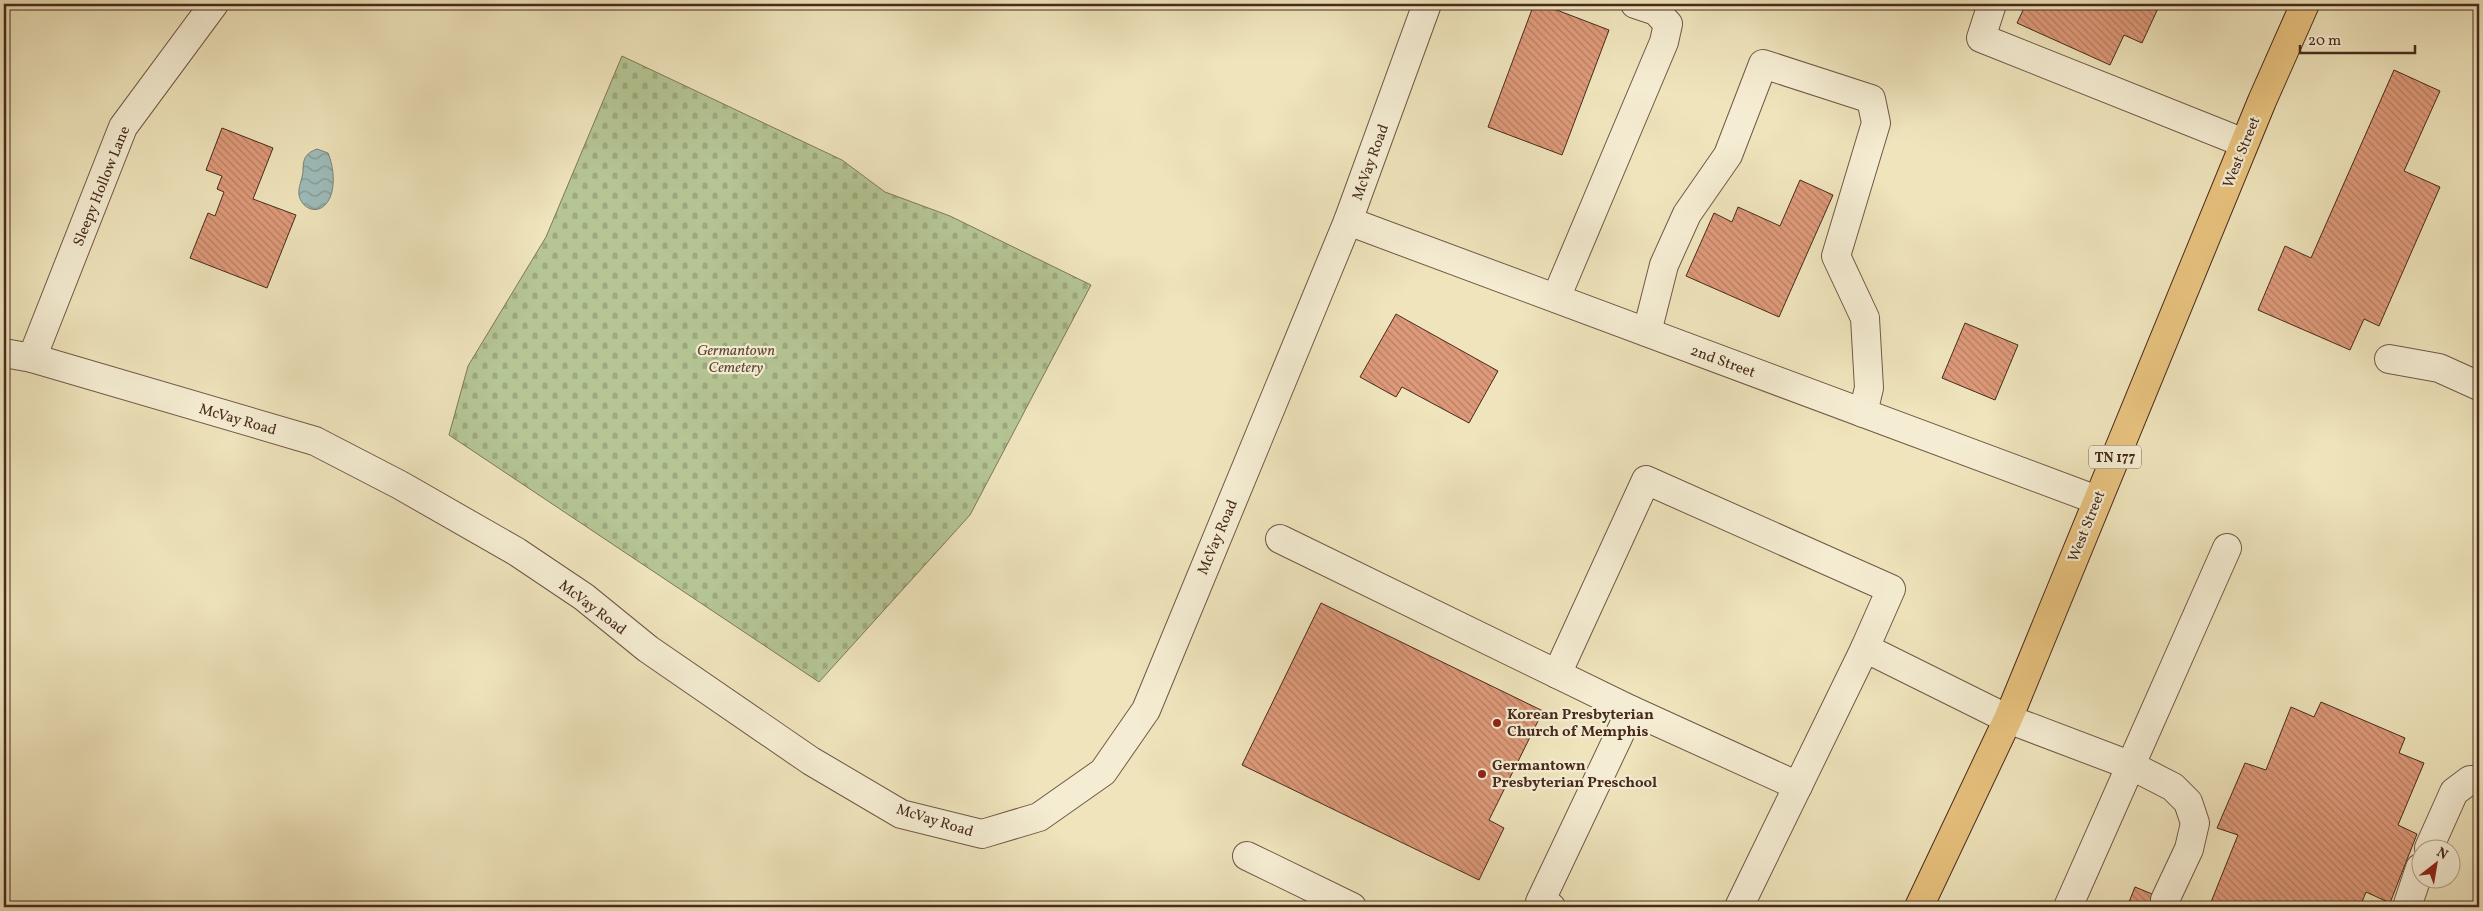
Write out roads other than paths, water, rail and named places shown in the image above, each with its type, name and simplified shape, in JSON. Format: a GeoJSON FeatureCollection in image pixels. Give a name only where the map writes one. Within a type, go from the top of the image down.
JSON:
{"type":"FeatureCollection","features":[{"type":"Feature","properties":{"kind":"main road","name":"West Street"},"geometry":{"type":"LineString","coordinates":[[1919,907],[2008,719],[2244,143],[2305,4]]}},
{"type":"Feature","properties":{"kind":"street","name":"Sleepy Hollow Lane"},"geometry":{"type":"LineString","coordinates":[[32,358],[123,127],[214,4]]}},
{"type":"Feature","properties":{"kind":"street","name":"McVay Road"},"geometry":{"type":"LineString","coordinates":[[4,354],[32,358],[315,441],[400,485],[517,552],[584,597],[648,649],[819,766],[901,814],[982,834],[1039,817],[1103,772],[1146,710],[1348,221],[1426,4]]}},
{"type":"Feature","properties":{"kind":"street"},"geometry":{"type":"LineString","coordinates":[[1556,298],[1664,42],[1668,24],[1656,11],[1635,4]]}},
{"type":"Feature","properties":{"kind":"street"},"geometry":{"type":"LineString","coordinates":[[1992,4],[1981,38],[2244,143]]}},
{"type":"Feature","properties":{"kind":"street"},"geometry":{"type":"LineString","coordinates":[[1647,332],[1664,265],[1687,214],[1728,155],[1763,64],[1871,99],[1876,123],[1836,256],[1866,318],[1869,388],[1863,413]]}},
{"type":"Feature","properties":{"kind":"street","name":"2nd Street"},"geometry":{"type":"LineString","coordinates":[[1348,221],[2097,500]]}},
{"type":"Feature","properties":{"kind":"street"},"geometry":{"type":"LineString","coordinates":[[2389,359],[2439,368],[2479,386]]}},
{"type":"Feature","properties":{"kind":"street"},"geometry":{"type":"LineString","coordinates":[[1557,674],[1646,480],[1891,589],[1865,648],[1739,907]]}},
{"type":"Feature","properties":{"kind":"street"},"geometry":{"type":"LineString","coordinates":[[1280,539],[1631,710],[1798,786]]}},
{"type":"Feature","properties":{"kind":"street"},"geometry":{"type":"LineString","coordinates":[[2068,907],[2227,548]]}},
{"type":"Feature","properties":{"kind":"street"},"geometry":{"type":"LineString","coordinates":[[1865,648],[2008,719],[2132,766],[2173,787],[2188,802],[2195,823],[2189,849],[2165,900]]}},
{"type":"Feature","properties":{"kind":"street"},"geometry":{"type":"LineString","coordinates":[[1543,905],[1631,710]]}},
{"type":"Feature","properties":{"kind":"street"},"geometry":{"type":"LineString","coordinates":[[2433,838],[2454,792],[2470,780],[2479,781]]}},
{"type":"Feature","properties":{"kind":"street"},"geometry":{"type":"LineString","coordinates":[[1247,856],[1352,907]]}},
{"type":"Feature","properties":{"kind":"street"},"geometry":{"type":"LineString","coordinates":[[2407,907],[2413,888]]}},
{"type":"Feature","properties":{"kind":"water"},"geometry":{"type":"Polygon","coordinates":[[[317,149],[328,153],[332,165],[333,187],[329,200],[325,205],[321,208],[313,209],[302,203],[299,192],[305,158],[309,153],[317,149]]]}},
{"type":"Feature","properties":{"kind":"place","name":"Korean Presbyterian Church of Memphis"},"geometry":{"type":"Point","coordinates":[1497,723]}},
{"type":"Feature","properties":{"kind":"place","name":"Germantown Presbyterian Preschool"},"geometry":{"type":"Point","coordinates":[1482,774]}},
{"type":"Feature","properties":{"kind":"park label","name":"Germantown Cemetery"},"geometry":{"type":"Point","coordinates":[736,358]}}]}
